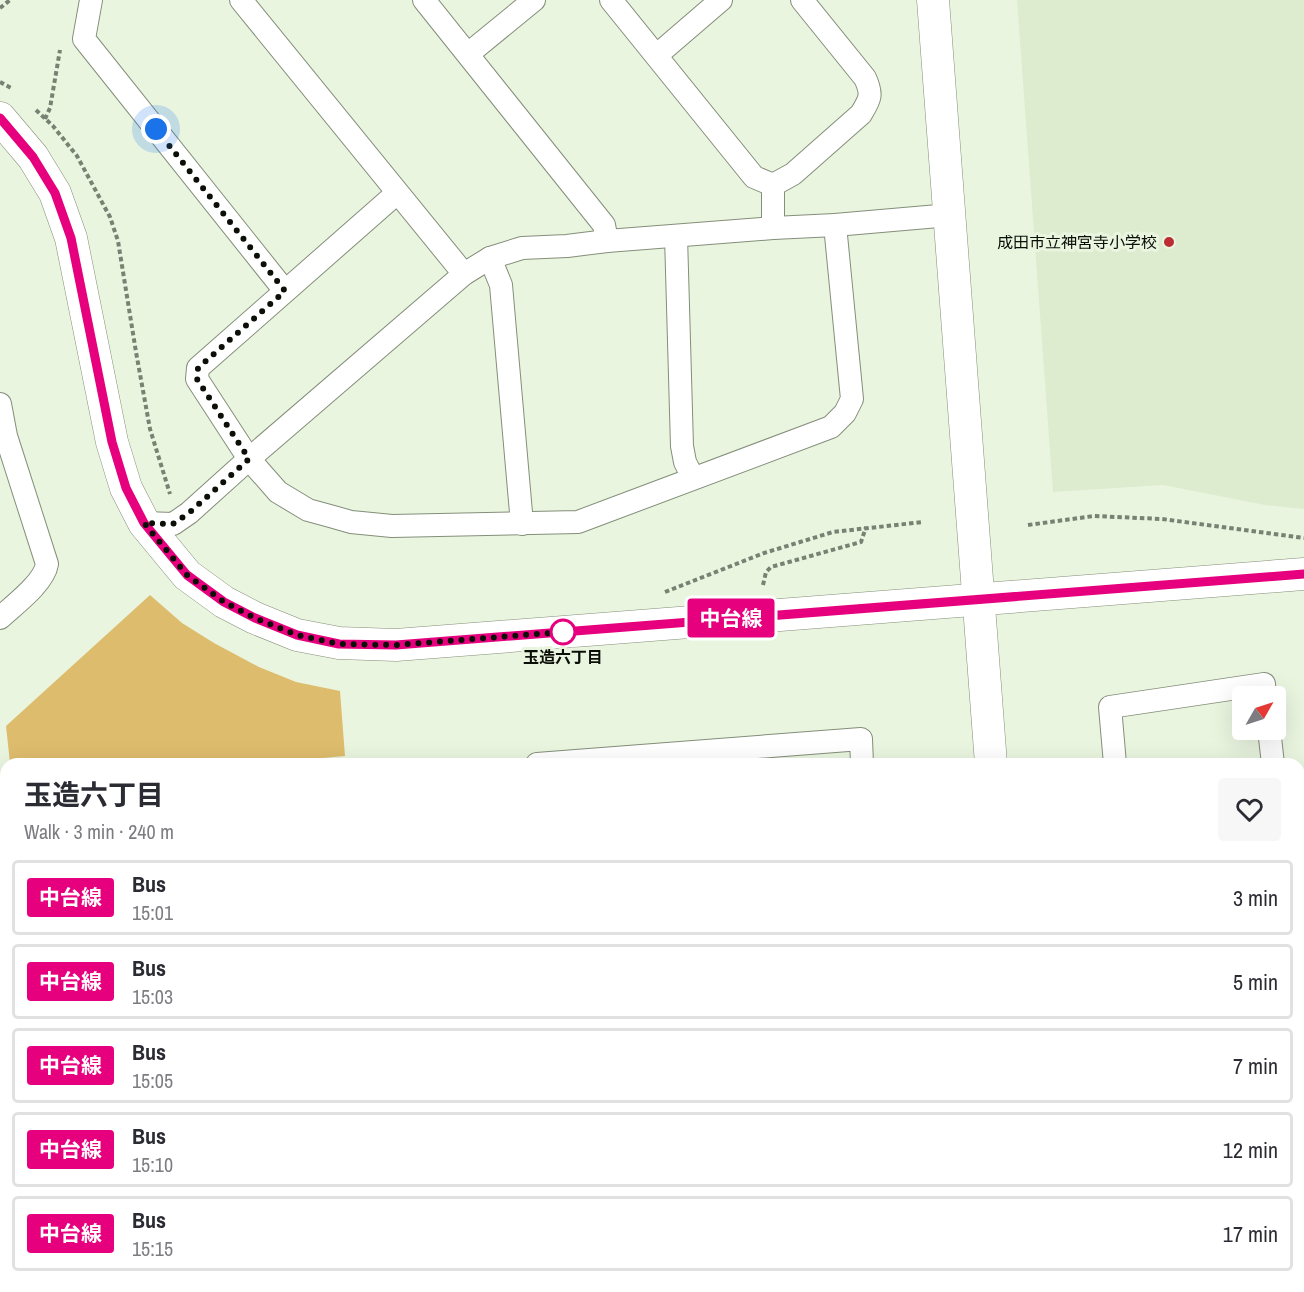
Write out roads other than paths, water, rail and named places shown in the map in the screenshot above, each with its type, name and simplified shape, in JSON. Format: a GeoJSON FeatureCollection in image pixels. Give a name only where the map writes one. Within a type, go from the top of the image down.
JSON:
{"type":"FeatureCollection","features":[{"type":"Feature","properties":{"kind":"street"},"geometry":{"type":"LineString","coordinates":[[91,0],[84,39],[285,291]]}},
{"type":"Feature","properties":{"kind":"street"},"geometry":{"type":"LineString","coordinates":[[424,0],[604,225],[607,241]]}},
{"type":"Feature","properties":{"kind":"street"},"geometry":{"type":"LineString","coordinates":[[468,54],[534,0]]}},
{"type":"Feature","properties":{"kind":"street"},"geometry":{"type":"LineString","coordinates":[[611,0],[754,177],[773,185]]}},
{"type":"Feature","properties":{"kind":"street"},"geometry":{"type":"LineString","coordinates":[[657,55],[721,0]]}},
{"type":"Feature","properties":{"kind":"street"},"geometry":{"type":"LineString","coordinates":[[773,185],[794,174],[861,114],[868,102],[870,90],[865,78],[802,0]]}},
{"type":"Feature","properties":{"kind":"street"},"geometry":{"type":"LineString","coordinates":[[933,0],[991,758]]}},
{"type":"Feature","properties":{"kind":"street"},"geometry":{"type":"LineString","coordinates":[[253,4],[397,193],[464,274]]}},
{"type":"Feature","properties":{"kind":"street"},"geometry":{"type":"LineString","coordinates":[[0,118],[33,157],[55,193],[71,238],[112,442],[126,488],[144,523],[187,575],[224,602],[255,618],[297,635],[339,644],[396,645],[1304,574]]}},
{"type":"Feature","properties":{"kind":"street"},"geometry":{"type":"LineString","coordinates":[[773,185],[773,228]]}},
{"type":"Feature","properties":{"kind":"street"},"geometry":{"type":"LineString","coordinates":[[397,193],[198,368],[197,379],[249,459],[278,492],[308,510],[351,522],[392,526],[578,522],[831,427],[845,413],[852,399],[835,225]]}},
{"type":"Feature","properties":{"kind":"street"},"geometry":{"type":"LineString","coordinates":[[144,523],[173,524],[189,513],[464,274],[490,258],[522,249],[950,214]]}},
{"type":"Feature","properties":{"kind":"street"},"geometry":{"type":"LineString","coordinates":[[676,236],[682,446],[685,462],[693,478]]}},
{"type":"Feature","properties":{"kind":"street"},"geometry":{"type":"LineString","coordinates":[[490,258],[501,285],[522,524]]}},
{"type":"Feature","properties":{"kind":"street"},"geometry":{"type":"LineString","coordinates":[[0,404],[6,436],[24,496],[40,536],[47,564],[46,570],[35,586],[0,618]]}},
{"type":"Feature","properties":{"kind":"street"},"geometry":{"type":"LineString","coordinates":[[1251,686],[1264,684],[1264,686]]}},
{"type":"Feature","properties":{"kind":"street"},"geometry":{"type":"LineString","coordinates":[[1114,758],[1110,707],[1232,689]]}},
{"type":"Feature","properties":{"kind":"street"},"geometry":{"type":"LineString","coordinates":[[615,758],[861,739],[862,758]]}},
{"type":"Feature","properties":{"kind":"street"},"geometry":{"type":"LineString","coordinates":[[1270,740],[1272,758]]}},
{"type":"Feature","properties":{"kind":"place","name":"成田市立神宮寺小学校"},"geometry":{"type":"Point","coordinates":[1169,242]}},
{"type":"Feature","properties":{"kind":"place","name":"玉造六丁目"},"geometry":{"type":"Point","coordinates":[563,632]}}]}
